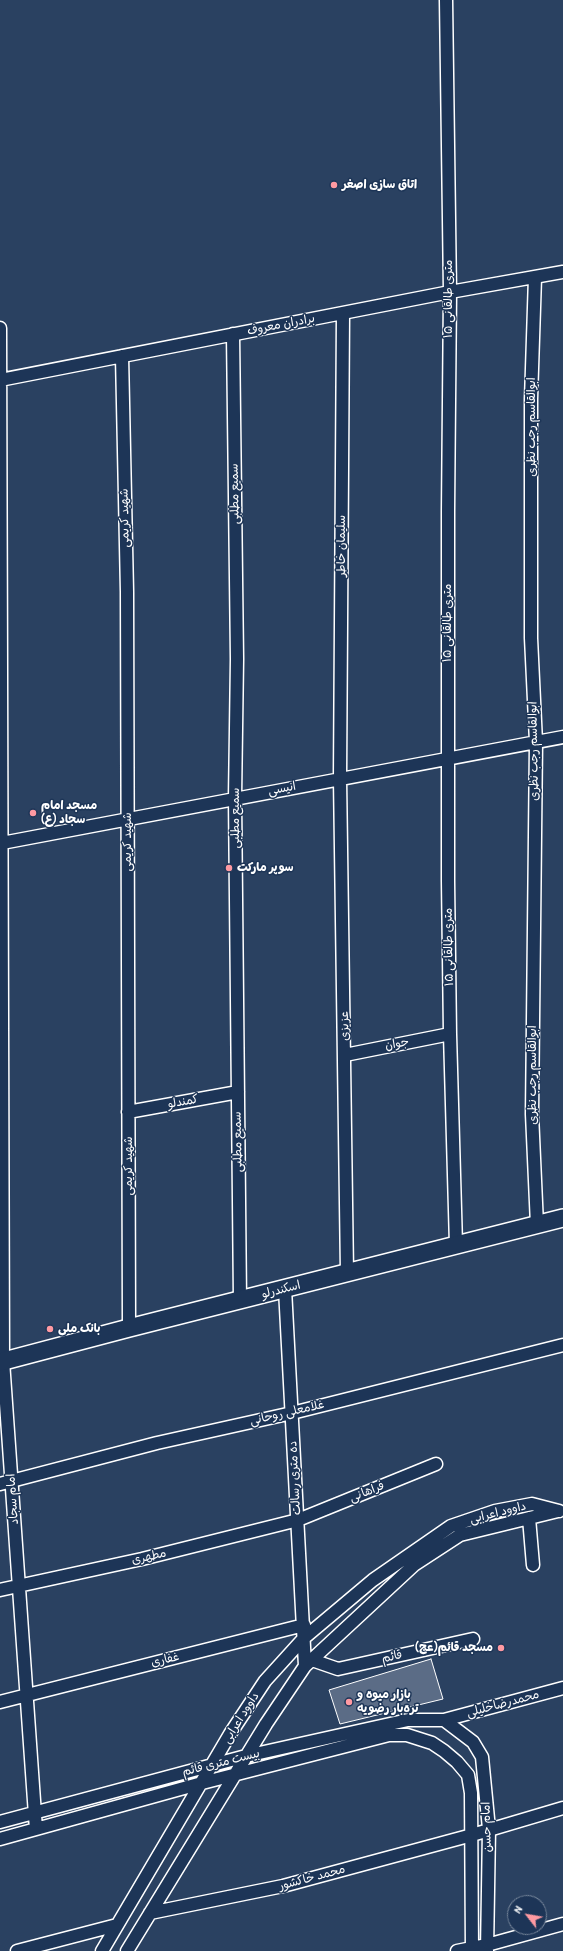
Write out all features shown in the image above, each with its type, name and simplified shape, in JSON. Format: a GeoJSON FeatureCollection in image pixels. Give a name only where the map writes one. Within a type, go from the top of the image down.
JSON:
{"type":"FeatureCollection","features":[{"type":"Feature","properties":{"kind":"main road","name":"اسکندرلو"},"geometry":{"type":"LineString","coordinates":[[2,1362],[129,1328],[563,1218]]}},
{"type":"Feature","properties":{"kind":"street","name":"۱۵ متری طالقانی"},"geometry":{"type":"LineString","coordinates":[[446,0],[450,292],[448,758],[450,1034],[456,1245]]}},
{"type":"Feature","properties":{"kind":"street","name":"برادران معروف"},"geometry":{"type":"LineString","coordinates":[[0,380],[450,292],[563,272]]}},
{"type":"Feature","properties":{"kind":"street","name":"ابوالقاسم رجب نظری"},"geometry":{"type":"LineString","coordinates":[[535,277],[531,400],[531,638],[536,742],[532,1114],[538,1224]]}},
{"type":"Feature","properties":{"kind":"street","name":"سلیمان خاطر"},"geometry":{"type":"LineString","coordinates":[[340,778],[343,313]]}},
{"type":"Feature","properties":{"kind":"street","name":"امام سجاد"},"geometry":{"type":"LineString","coordinates":[[0,328],[2,1362],[6,1483],[19,1585],[36,1829]]}},
{"type":"Feature","properties":{"kind":"street","name":"سمیع مطلبی"},"geometry":{"type":"LineString","coordinates":[[233,334],[237,659],[235,798],[240,1301]]}},
{"type":"Feature","properties":{"kind":"street","name":"شهید کریمی"},"geometry":{"type":"LineString","coordinates":[[122,356],[127,600],[129,1328]]}},
{"type":"Feature","properties":{"kind":"street","name":"انیسی"},"geometry":{"type":"LineString","coordinates":[[2,843],[563,737]]}},
{"type":"Feature","properties":{"kind":"street","name":"عزیزی"},"geometry":{"type":"LineString","coordinates":[[340,778],[347,1273]]}},
{"type":"Feature","properties":{"kind":"street","name":"جوان"},"geometry":{"type":"LineString","coordinates":[[345,1054],[450,1034]]}},
{"type":"Feature","properties":{"kind":"street","name":"کمندلو"},"geometry":{"type":"LineString","coordinates":[[128,1112],[238,1092]]}},
{"type":"Feature","properties":{"kind":"street","name":"ده متری رسالت"},"geometry":{"type":"LineString","coordinates":[[284,1289],[304,1638],[309,1663]]}},
{"type":"Feature","properties":{"kind":"street","name":"غلامعلی روحانی"},"geometry":{"type":"LineString","coordinates":[[6,1483],[157,1443],[292,1413],[563,1345]]}},
{"type":"Feature","properties":{"kind":"street","name":"فراهانی"},"geometry":{"type":"LineString","coordinates":[[298,1520],[436,1464]]}},
{"type":"Feature","properties":{"kind":"street","name":"داوود اعرابی"},"geometry":{"type":"LineString","coordinates":[[102,1951],[212,1765],[265,1681],[304,1638],[373,1580],[450,1526],[495,1511],[532,1504],[561,1511]]}},
{"type":"Feature","properties":{"kind":"street","name":"داوود اعرابی"},"geometry":{"type":"LineString","coordinates":[[127,1951],[246,1756],[309,1663],[414,1565],[460,1536],[561,1511]]}},
{"type":"Feature","properties":{"kind":"street"},"geometry":{"type":"LineString","coordinates":[[529,1518],[533,1565]]}},
{"type":"Feature","properties":{"kind":"street","name":"مطهری"},"geometry":{"type":"LineString","coordinates":[[0,1590],[142,1559],[298,1520]]}},
{"type":"Feature","properties":{"kind":"street","name":"غفاری"},"geometry":{"type":"LineString","coordinates":[[0,1702],[304,1625]]}},
{"type":"Feature","properties":{"kind":"street","name":"قائم"},"geometry":{"type":"LineString","coordinates":[[309,1663],[338,1669],[473,1639]]}},
{"type":"Feature","properties":{"kind":"street","name":"محمدرضاخلیلی"},"geometry":{"type":"LineString","coordinates":[[444,1720],[563,1688]]}},
{"type":"Feature","properties":{"kind":"street","name":"بیست متری قائم"},"geometry":{"type":"LineString","coordinates":[[0,1822],[246,1756],[408,1720],[444,1720]]}},
{"type":"Feature","properties":{"kind":"street","name":"امام حسن"},"geometry":{"type":"LineString","coordinates":[[444,1720],[473,1742],[482,1757],[488,1829],[487,1948]]}},
{"type":"Feature","properties":{"kind":"street","name":"بیست متری قائم"},"geometry":{"type":"LineString","coordinates":[[0,1839],[234,1775],[389,1736],[407,1735],[432,1743]]}},
{"type":"Feature","properties":{"kind":"street","name":"امام حسن"},"geometry":{"type":"LineString","coordinates":[[432,1743],[458,1762],[468,1775],[472,1793],[472,1949]]}},
{"type":"Feature","properties":{"kind":"street","name":"محمد خاکشور"},"geometry":{"type":"LineString","coordinates":[[150,1913],[283,1886],[472,1835],[488,1829],[563,1808]]}},
{"type":"Feature","properties":{"kind":"street"},"geometry":{"type":"LineString","coordinates":[[457,1951],[487,1948],[563,1924]]}},
{"type":"Feature","properties":{"kind":"street"},"geometry":{"type":"LineString","coordinates":[[17,1951],[118,1925]]}},
{"type":"Feature","properties":{"kind":"building"},"geometry":{"type":"Polygon","coordinates":[[[431,1659],[443,1699],[340,1724],[329,1690],[431,1659]]]}},
{"type":"Feature","properties":{"kind":"place","name":"اتاق سازی اصغر"},"geometry":{"type":"Point","coordinates":[334,185]}},
{"type":"Feature","properties":{"kind":"place","name":"مسجد امام سجاد (ع)"},"geometry":{"type":"Point","coordinates":[33,813]}},
{"type":"Feature","properties":{"kind":"place","name":"سوپر مارکت"},"geometry":{"type":"Point","coordinates":[229,868]}},
{"type":"Feature","properties":{"kind":"place","name":"بانک ملی"},"geometry":{"type":"Point","coordinates":[50,1329]}},
{"type":"Feature","properties":{"kind":"place","name":"مسجد قائم(عج)"},"geometry":{"type":"Point","coordinates":[501,1648]}},
{"type":"Feature","properties":{"kind":"place","name":"بازار میوه و تره‌بار رضویه"},"geometry":{"type":"Point","coordinates":[349,1702]}}]}
